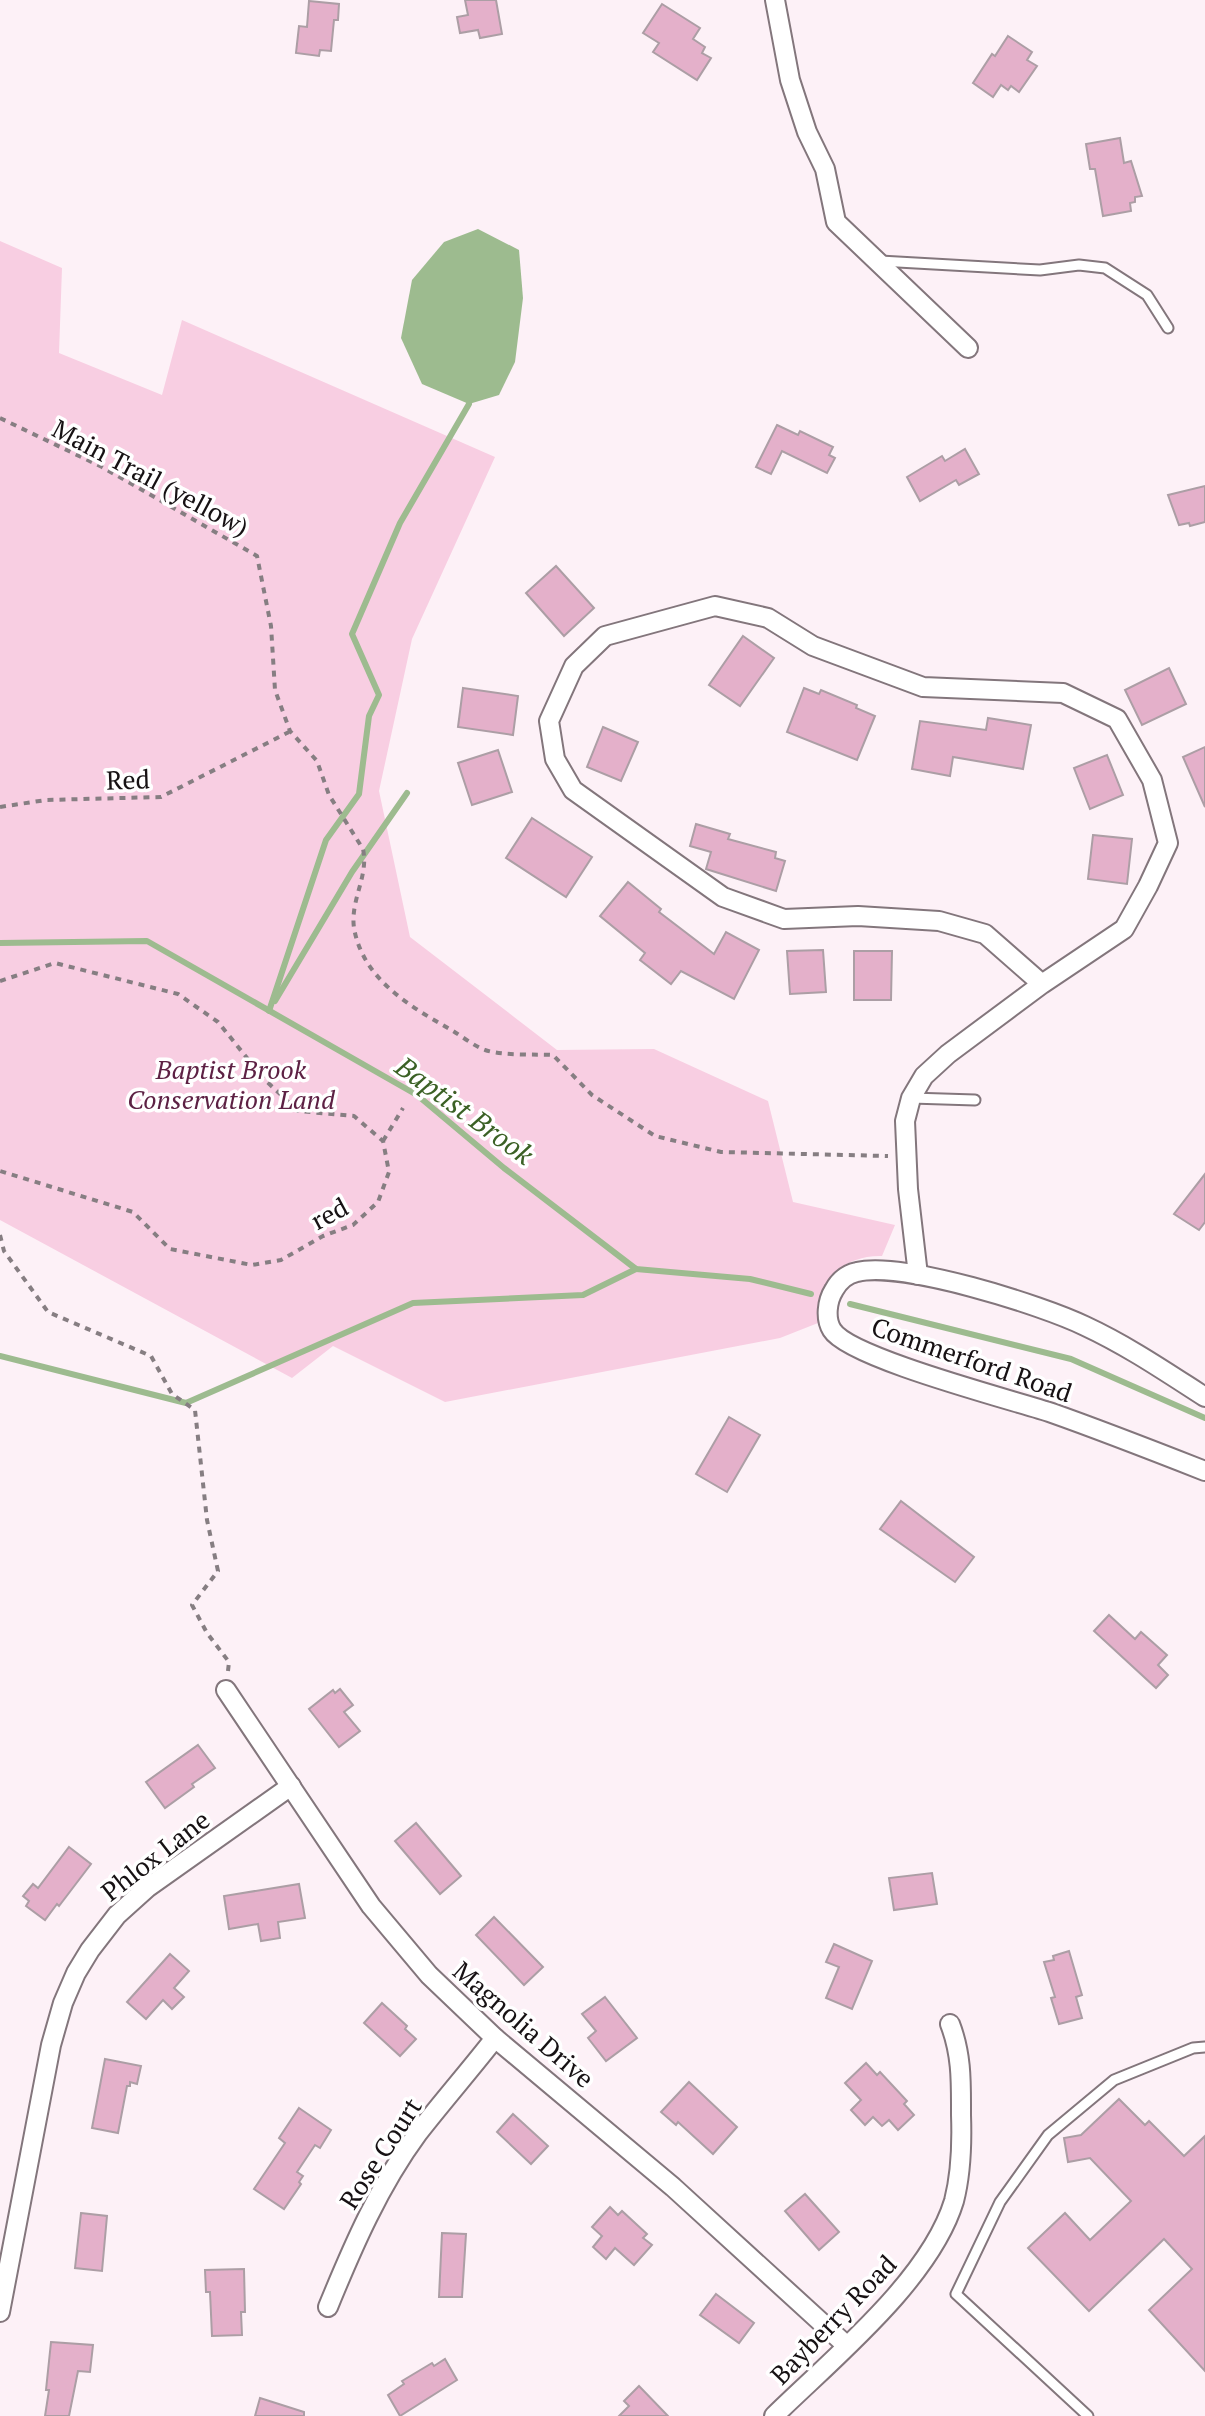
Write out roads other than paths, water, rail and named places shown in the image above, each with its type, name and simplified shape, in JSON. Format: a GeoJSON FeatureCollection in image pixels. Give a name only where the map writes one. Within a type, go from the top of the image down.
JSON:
{"type":"FeatureCollection","features":[{"type":"Feature","properties":{"kind":"street"},"geometry":{"type":"LineString","coordinates":[[775,0],[790,80],[807,132],[825,169],[836,222],[968,348]]}},
{"type":"Feature","properties":{"kind":"street"},"geometry":{"type":"LineString","coordinates":[[918,1275],[906,1155],[905,1121],[911,1098],[924,1076],[948,1054],[1042,984],[1124,929],[1168,843],[1152,780],[1117,719],[1063,693],[923,687],[813,646],[768,618],[715,606],[605,636],[574,666],[549,721],[555,759],[573,790],[723,897],[784,919],[858,916],[939,921],[985,934],[1042,984]]}},
{"type":"Feature","properties":{"kind":"street","name":"Commerford Road"},"geometry":{"type":"LineString","coordinates":[[1197,1468],[1060,1416],[845,1343],[832,1330],[827,1314],[831,1293],[842,1279],[865,1271],[918,1275],[1025,1303],[1083,1325],[1143,1356],[1205,1397]]}},
{"type":"Feature","properties":{"kind":"street","name":"Magnolia Drive"},"geometry":{"type":"LineString","coordinates":[[226,1690],[371,1906],[429,1975],[495,2038],[673,2187],[846,2345]]}},
{"type":"Feature","properties":{"kind":"street","name":"Phlox Lane"},"geometry":{"type":"LineString","coordinates":[[0,2312],[51,2045],[63,2003],[76,1973],[103,1931],[132,1900],[291,1786]]}},
{"type":"Feature","properties":{"kind":"street","name":"Bayberry Road"},"geometry":{"type":"LineString","coordinates":[[774,2416],[912,2277],[945,2221],[954,2200],[962,2139],[961,2065],[950,2024]]}},
{"type":"Feature","properties":{"kind":"street","name":"Rose Court"},"geometry":{"type":"LineString","coordinates":[[328,2307],[366,2219],[395,2169],[418,2134],[495,2038]]}},
{"type":"Feature","properties":{"kind":"lane"},"geometry":{"type":"LineString","coordinates":[[877,261],[1040,270],[1079,265],[1105,268],[1147,295],[1168,328]]}},
{"type":"Feature","properties":{"kind":"lane"},"geometry":{"type":"LineString","coordinates":[[911,1098],[975,1100]]}},
{"type":"Feature","properties":{"kind":"lane"},"geometry":{"type":"LineString","coordinates":[[1088,2416],[956,2294],[1000,2202],[1048,2135],[1114,2080],[1193,2048],[1205,2047]]}},
{"type":"Feature","properties":{"kind":"waterway"},"geometry":{"type":"LineString","coordinates":[[269,1011],[326,840],[359,794],[369,716],[379,695],[352,634],[400,523],[469,404]]}},
{"type":"Feature","properties":{"kind":"waterway"},"geometry":{"type":"LineString","coordinates":[[275,1001],[352,872],[407,793]]}},
{"type":"Feature","properties":{"kind":"waterway","name":"Baptist Brook"},"geometry":{"type":"LineString","coordinates":[[0,943],[147,941],[417,1095],[504,1168],[636,1269],[750,1279],[811,1294]]}},
{"type":"Feature","properties":{"kind":"waterway"},"geometry":{"type":"LineString","coordinates":[[0,1356],[186,1403],[413,1303],[583,1295],[636,1269]]}},
{"type":"Feature","properties":{"kind":"waterway","name":"Baptist Brook"},"geometry":{"type":"LineString","coordinates":[[850,1304],[1071,1359],[1205,1418]]}},
{"type":"Feature","properties":{"kind":"park label","name":"Baptist Brook Conservation Land"},"geometry":{"type":"Point","coordinates":[231,1084]}}]}
